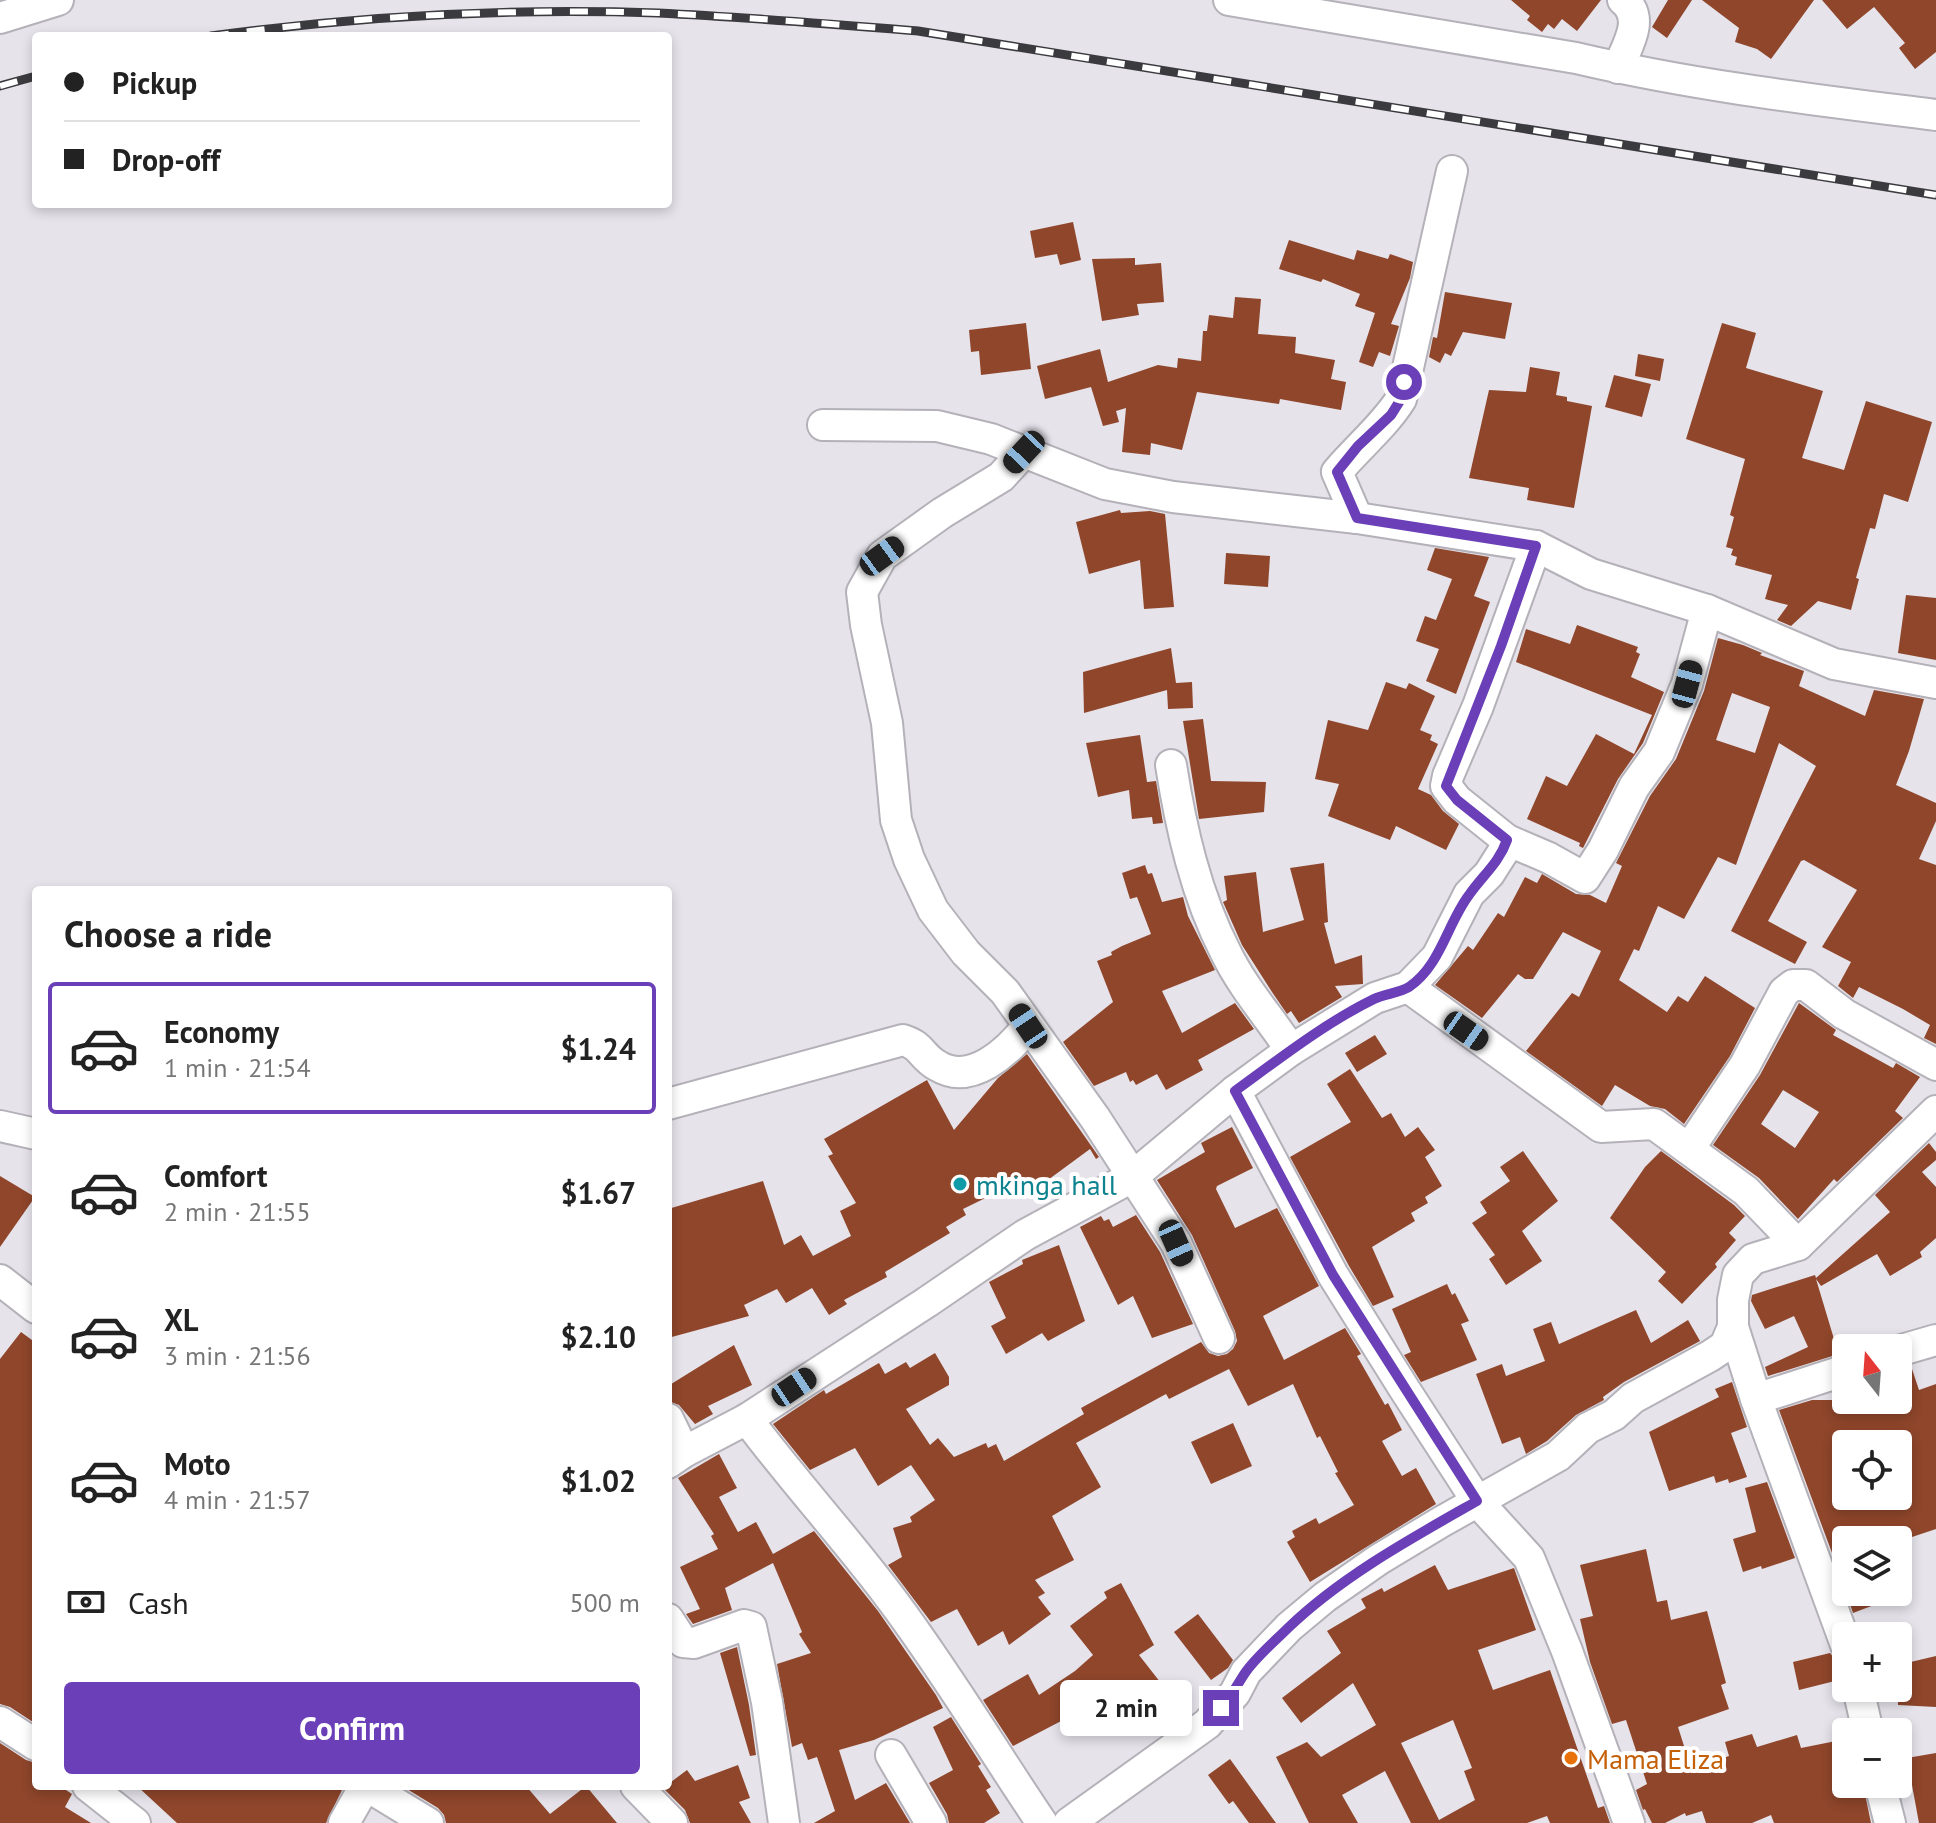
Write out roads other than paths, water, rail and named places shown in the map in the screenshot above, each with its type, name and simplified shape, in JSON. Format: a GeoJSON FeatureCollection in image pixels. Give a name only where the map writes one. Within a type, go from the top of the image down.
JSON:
{"type":"FeatureCollection","features":[{"type":"Feature","properties":{"kind":"street"},"geometry":{"type":"LineString","coordinates":[[0,18],[58,0]]}},
{"type":"Feature","properties":{"kind":"street"},"geometry":{"type":"LineString","coordinates":[[1618,68],[1636,25],[1632,7],[1623,0]]}},
{"type":"Feature","properties":{"kind":"street"},"geometry":{"type":"LineString","coordinates":[[1236,1],[1805,100],[1936,114]]}},
{"type":"Feature","properties":{"kind":"street"},"geometry":{"type":"LineString","coordinates":[[1357,518],[1337,472],[1391,415],[1401,399],[1452,171]]}},
{"type":"Feature","properties":{"kind":"street"},"geometry":{"type":"LineString","coordinates":[[823,425],[937,426],[991,439],[1105,484],[1173,497],[1357,518],[1536,546],[1591,574],[1707,610],[1834,664],[1936,683]]}},
{"type":"Feature","properties":{"kind":"street"},"geometry":{"type":"LineString","coordinates":[[1024,452],[1001,477],[942,513],[882,556],[862,592],[887,723],[896,820],[909,859],[933,910],[966,953],[1005,992],[1095,1118],[1176,1243],[1219,1338]]}},
{"type":"Feature","properties":{"kind":"street"},"geometry":{"type":"LineString","coordinates":[[1536,546],[1446,786],[1457,800],[1507,840],[1585,878],[1603,850],[1634,787],[1659,752],[1687,684],[1707,610]]}},
{"type":"Feature","properties":{"kind":"street"},"geometry":{"type":"LineString","coordinates":[[1171,765],[1195,876],[1206,907],[1226,954],[1291,1050]]}},
{"type":"Feature","properties":{"kind":"street"},"geometry":{"type":"LineString","coordinates":[[676,1458],[747,1419],[1025,1235],[1132,1177],[1235,1091],[1291,1050],[1375,998],[1408,987],[1437,957],[1469,894],[1489,874],[1507,840]]}},
{"type":"Feature","properties":{"kind":"street"},"geometry":{"type":"LineString","coordinates":[[1689,1149],[1745,1065],[1784,992],[1793,985],[1806,985],[1844,1014],[1936,1065]]}},
{"type":"Feature","properties":{"kind":"street"},"geometry":{"type":"LineString","coordinates":[[1408,987],[1601,1127],[1654,1124],[1746,1191],[1798,1245]]}},
{"type":"Feature","properties":{"kind":"street"},"geometry":{"type":"LineString","coordinates":[[672,1103],[903,1040],[917,1044],[935,1065],[959,1073],[978,1068],[1008,1050],[1028,1026]]}},
{"type":"Feature","properties":{"kind":"street"},"geometry":{"type":"LineString","coordinates":[[1235,1091],[1333,1275],[1477,1501],[1522,1550],[1539,1579],[1629,1823]]}},
{"type":"Feature","properties":{"kind":"street"},"geometry":{"type":"LineString","coordinates":[[1838,1622],[1756,1399],[1733,1327],[1733,1300],[1738,1275],[1753,1259],[1798,1245],[1936,1111]]}},
{"type":"Feature","properties":{"kind":"street"},"geometry":{"type":"LineString","coordinates":[[0,1126],[32,1133]]}},
{"type":"Feature","properties":{"kind":"street"},"geometry":{"type":"LineString","coordinates":[[2,1287],[32,1306]]}},
{"type":"Feature","properties":{"kind":"street"},"geometry":{"type":"LineString","coordinates":[[1069,1823],[1207,1724],[1235,1693],[1246,1672],[1289,1627],[1325,1597],[1378,1560],[1558,1456],[1588,1428],[1614,1415],[1633,1398],[1710,1356],[1725,1346],[1733,1327]]}},
{"type":"Feature","properties":{"kind":"street"},"geometry":{"type":"LineString","coordinates":[[1912,1347],[1936,1340]]}},
{"type":"Feature","properties":{"kind":"street"},"geometry":{"type":"LineString","coordinates":[[1756,1399],[1832,1375]]}},
{"type":"Feature","properties":{"kind":"street"},"geometry":{"type":"LineString","coordinates":[[747,1419],[910,1624],[1042,1823]]}},
{"type":"Feature","properties":{"kind":"street"},"geometry":{"type":"LineString","coordinates":[[672,1625],[683,1642],[694,1643],[744,1625],[751,1627],[767,1702],[784,1823]]}},
{"type":"Feature","properties":{"kind":"street"},"geometry":{"type":"LineString","coordinates":[[0,1722],[32,1742]]}},
{"type":"Feature","properties":{"kind":"street"},"geometry":{"type":"LineString","coordinates":[[891,1755],[931,1823]]}},
{"type":"Feature","properties":{"kind":"street"},"geometry":{"type":"LineString","coordinates":[[93,1790],[135,1823]]}},
{"type":"Feature","properties":{"kind":"street"},"geometry":{"type":"LineString","coordinates":[[344,1823],[364,1790]]}},
{"type":"Feature","properties":{"kind":"street"},"geometry":{"type":"LineString","coordinates":[[373,1790],[428,1823]]}},
{"type":"Feature","properties":{"kind":"street"},"geometry":{"type":"LineString","coordinates":[[640,1790],[672,1823]]}},
{"type":"Feature","properties":{"kind":"street"},"geometry":{"type":"LineString","coordinates":[[1884,1798],[1890,1823]]}},
{"type":"Feature","properties":{"kind":"railway"},"geometry":{"type":"LineString","coordinates":[[245,32],[378,19],[546,12],[691,15],[918,31],[1936,195]]}},
{"type":"Feature","properties":{"kind":"railway"},"geometry":{"type":"LineString","coordinates":[[0,86],[32,77]]}},
{"type":"Feature","properties":{"kind":"place","name":"mkinga hall"},"geometry":{"type":"Point","coordinates":[960,1184]}},
{"type":"Feature","properties":{"kind":"place","name":"Mama Eliza"},"geometry":{"type":"Point","coordinates":[1571,1758]}}]}
